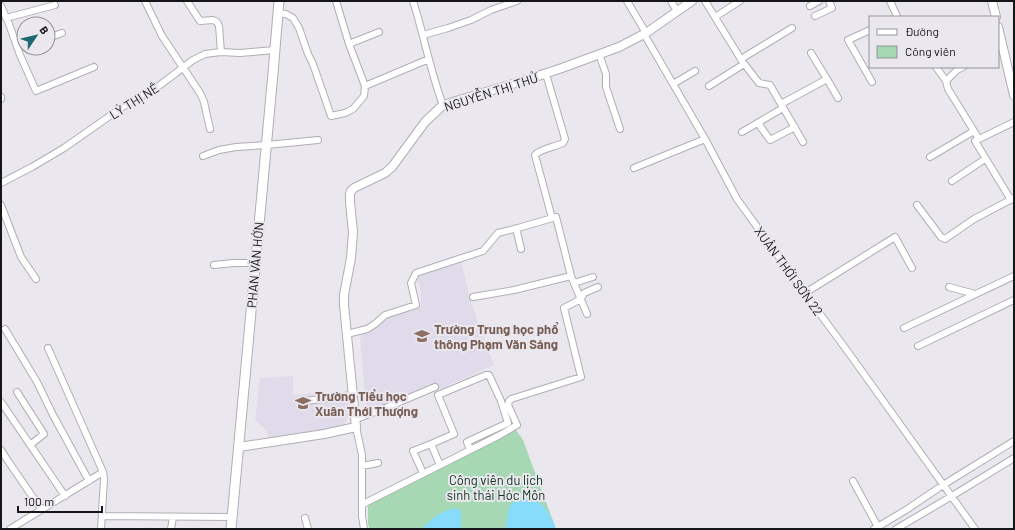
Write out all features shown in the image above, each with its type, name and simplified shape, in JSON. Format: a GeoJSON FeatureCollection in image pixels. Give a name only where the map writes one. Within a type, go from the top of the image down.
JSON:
{"type":"FeatureCollection","features":[{"type":"Feature","properties":{"kind":"main road","name":"PHAN VĂN HỚN"},"geometry":{"type":"LineString","coordinates":[[231,529],[279,1]]}},
{"type":"Feature","properties":{"kind":"street"},"geometry":{"type":"LineString","coordinates":[[145,1],[162,36],[200,93],[204,102],[210,129]]}},
{"type":"Feature","properties":{"kind":"street"},"geometry":{"type":"LineString","coordinates":[[187,1],[200,22],[213,20],[217,22],[221,52]]}},
{"type":"Feature","properties":{"kind":"street"},"geometry":{"type":"LineString","coordinates":[[278,13],[286,14],[293,18],[299,28],[332,116],[345,113],[353,109],[364,96],[365,86],[349,44],[336,1]]}},
{"type":"Feature","properties":{"kind":"street"},"geometry":{"type":"LineString","coordinates":[[412,1],[423,35],[437,90],[443,105]]}},
{"type":"Feature","properties":{"kind":"street"},"geometry":{"type":"LineString","coordinates":[[423,35],[460,24],[491,10],[517,1]]}},
{"type":"Feature","properties":{"kind":"street","name":"XUÂN THỚI SƠN 22"},"geometry":{"type":"LineString","coordinates":[[627,1],[737,198],[975,529]]}},
{"type":"Feature","properties":{"kind":"street"},"geometry":{"type":"LineString","coordinates":[[671,1],[677,11]]}},
{"type":"Feature","properties":{"kind":"street","name":"NGUYỄN THỊ THỬ"},"geometry":{"type":"LineString","coordinates":[[356,423],[344,295],[351,258],[353,232],[350,194],[354,188],[385,173],[392,167],[425,122],[443,105],[546,74],[619,47],[645,34],[692,1]]}},
{"type":"Feature","properties":{"kind":"street"},"geometry":{"type":"LineString","coordinates":[[705,1],[758,83],[770,85],[795,127],[802,142]]}},
{"type":"Feature","properties":{"kind":"street"},"geometry":{"type":"LineString","coordinates":[[715,17],[740,1]]}},
{"type":"Feature","properties":{"kind":"street"},"geometry":{"type":"LineString","coordinates":[[810,6],[819,1]]}},
{"type":"Feature","properties":{"kind":"street"},"geometry":{"type":"LineString","coordinates":[[815,16],[832,8],[829,1]]}},
{"type":"Feature","properties":{"kind":"street"},"geometry":{"type":"LineString","coordinates":[[890,1],[896,16]]}},
{"type":"Feature","properties":{"kind":"street"},"geometry":{"type":"LineString","coordinates":[[992,1],[996,16]]}},
{"type":"Feature","properties":{"kind":"street"},"geometry":{"type":"LineString","coordinates":[[16,46],[3,12],[55,5]]}},
{"type":"Feature","properties":{"kind":"street"},"geometry":{"type":"LineString","coordinates":[[708,86],[792,28]]}},
{"type":"Feature","properties":{"kind":"street"},"geometry":{"type":"LineString","coordinates":[[869,30],[848,40],[872,82]]}},
{"type":"Feature","properties":{"kind":"street"},"geometry":{"type":"LineString","coordinates":[[349,44],[379,32]]}},
{"type":"Feature","properties":{"kind":"street"},"geometry":{"type":"LineString","coordinates":[[56,35],[62,33]]}},
{"type":"Feature","properties":{"kind":"street"},"geometry":{"type":"LineString","coordinates":[[999,38],[1000,49],[1014,95]]}},
{"type":"Feature","properties":{"kind":"street","name":"LÝ THỊ NÊ"},"geometry":{"type":"LineString","coordinates":[[1,183],[64,148],[124,106],[160,86],[193,60],[206,54],[221,52],[240,53],[275,50]]}},
{"type":"Feature","properties":{"kind":"street"},"geometry":{"type":"LineString","coordinates":[[811,53],[838,98]]}},
{"type":"Feature","properties":{"kind":"street"},"geometry":{"type":"LineString","coordinates":[[599,54],[606,74],[606,88],[620,129]]}},
{"type":"Feature","properties":{"kind":"street"},"geometry":{"type":"LineString","coordinates":[[20,56],[36,91],[94,67]]}},
{"type":"Feature","properties":{"kind":"street"},"geometry":{"type":"LineString","coordinates":[[365,86],[429,59]]}},
{"type":"Feature","properties":{"kind":"street"},"geometry":{"type":"LineString","coordinates":[[937,68],[946,81],[948,89],[979,139]]}},
{"type":"Feature","properties":{"kind":"street"},"geometry":{"type":"LineString","coordinates":[[946,81],[961,68]]}},
{"type":"Feature","properties":{"kind":"street"},"geometry":{"type":"LineString","coordinates":[[673,84],[695,71]]}},
{"type":"Feature","properties":{"kind":"street"},"geometry":{"type":"LineString","coordinates":[[546,74],[565,139],[563,144],[537,153],[536,155],[552,218]]}},
{"type":"Feature","properties":{"kind":"street"},"geometry":{"type":"LineString","coordinates":[[742,132],[826,80]]}},
{"type":"Feature","properties":{"kind":"street"},"geometry":{"type":"LineString","coordinates":[[917,205],[941,237],[945,239],[974,219],[1012,199],[975,140],[1014,122]]}},
{"type":"Feature","properties":{"kind":"street"},"geometry":{"type":"LineString","coordinates":[[758,123],[770,140],[795,127]]}},
{"type":"Feature","properties":{"kind":"street"},"geometry":{"type":"LineString","coordinates":[[930,157],[974,131]]}},
{"type":"Feature","properties":{"kind":"street"},"geometry":{"type":"LineString","coordinates":[[634,168],[705,139]]}},
{"type":"Feature","properties":{"kind":"street"},"geometry":{"type":"LineString","coordinates":[[203,156],[219,150],[236,147],[318,140]]}},
{"type":"Feature","properties":{"kind":"street"},"geometry":{"type":"LineString","coordinates":[[952,181],[986,159]]}},
{"type":"Feature","properties":{"kind":"street"},"geometry":{"type":"LineString","coordinates":[[1,205],[21,257],[36,279]]}},
{"type":"Feature","properties":{"kind":"street"},"geometry":{"type":"LineString","coordinates":[[347,334],[367,329],[385,315],[416,305],[411,283],[416,273],[483,251],[498,233],[556,216],[571,276],[587,314]]}},
{"type":"Feature","properties":{"kind":"street"},"geometry":{"type":"LineString","coordinates":[[518,228],[517,232],[521,249]]}},
{"type":"Feature","properties":{"kind":"street"},"geometry":{"type":"LineString","coordinates":[[805,293],[895,237],[912,268]]}},
{"type":"Feature","properties":{"kind":"street"},"geometry":{"type":"LineString","coordinates":[[214,265],[256,263]]}},
{"type":"Feature","properties":{"kind":"street"},"geometry":{"type":"LineString","coordinates":[[472,297],[514,290],[571,276]]}},
{"type":"Feature","properties":{"kind":"street"},"geometry":{"type":"LineString","coordinates":[[904,328],[1014,276]]}},
{"type":"Feature","properties":{"kind":"street"},"geometry":{"type":"LineString","coordinates":[[574,282],[593,277]]}},
{"type":"Feature","properties":{"kind":"street"},"geometry":{"type":"LineString","coordinates":[[363,504],[517,425],[508,405],[511,399],[581,377],[564,308],[581,299],[584,293],[598,287]]}},
{"type":"Feature","properties":{"kind":"street"},"geometry":{"type":"LineString","coordinates":[[949,287],[974,294]]}},
{"type":"Feature","properties":{"kind":"street"},"geometry":{"type":"LineString","coordinates":[[918,346],[1014,300]]}},
{"type":"Feature","properties":{"kind":"street"},"geometry":{"type":"LineString","coordinates":[[5,329],[37,382],[89,481]]}},
{"type":"Feature","properties":{"kind":"street"},"geometry":{"type":"LineString","coordinates":[[48,348],[103,472],[104,479],[101,529]]}},
{"type":"Feature","properties":{"kind":"street"},"geometry":{"type":"LineString","coordinates":[[423,474],[413,451],[454,434],[438,395],[486,374],[489,375],[508,423],[467,442],[470,449]]}},
{"type":"Feature","properties":{"kind":"street"},"geometry":{"type":"LineString","coordinates":[[239,447],[324,434],[356,423],[378,411],[435,387]]}},
{"type":"Feature","properties":{"kind":"street"},"geometry":{"type":"LineString","coordinates":[[17,392],[44,434],[30,445]]}},
{"type":"Feature","properties":{"kind":"street"},"geometry":{"type":"LineString","coordinates":[[305,401],[353,395]]}},
{"type":"Feature","properties":{"kind":"street"},"geometry":{"type":"LineString","coordinates":[[1,402],[65,496]]}},
{"type":"Feature","properties":{"kind":"street"},"geometry":{"type":"LineString","coordinates":[[356,423],[362,455],[362,516],[364,529]]}},
{"type":"Feature","properties":{"kind":"street"},"geometry":{"type":"LineString","coordinates":[[853,481],[876,528],[1014,442]]}},
{"type":"Feature","properties":{"kind":"street"},"geometry":{"type":"LineString","coordinates":[[431,444],[440,465]]}},
{"type":"Feature","properties":{"kind":"street"},"geometry":{"type":"LineString","coordinates":[[1,450],[41,510]]}},
{"type":"Feature","properties":{"kind":"street"},"geometry":{"type":"LineString","coordinates":[[896,529],[1013,460]]}},
{"type":"Feature","properties":{"kind":"street"},"geometry":{"type":"LineString","coordinates":[[362,466],[378,464]]}},
{"type":"Feature","properties":{"kind":"street"},"geometry":{"type":"LineString","coordinates":[[10,529],[103,472]]}},
{"type":"Feature","properties":{"kind":"street"},"geometry":{"type":"LineString","coordinates":[[102,516],[232,517]]}},
{"type":"Feature","properties":{"kind":"street"},"geometry":{"type":"LineString","coordinates":[[171,529],[173,517]]}},
{"type":"Feature","properties":{"kind":"street"},"geometry":{"type":"LineString","coordinates":[[305,518],[308,529]]}},
{"type":"Feature","properties":{"kind":"shaded area","name":"Trường Trung học phổ thông Phạm Văn Sáng"},"geometry":{"type":"Polygon","coordinates":[[[461,261],[468,295],[494,365],[440,389],[437,384],[371,411],[366,407],[360,337],[363,334],[372,331],[388,316],[421,305],[420,285],[417,282],[418,274],[461,261]]]}},
{"type":"Feature","properties":{"kind":"shaded area","name":"Trường Tiểu học Xuân Thới Thượng"},"geometry":{"type":"Polygon","coordinates":[[[293,376],[293,395],[347,391],[349,412],[345,425],[336,429],[269,439],[266,430],[255,420],[260,378],[293,376]]]}},
{"type":"Feature","properties":{"kind":"green space","name":"Công viên du lịch sinh thái Hóc Môn"},"geometry":{"type":"Polygon","coordinates":[[[516,430],[523,440],[556,529],[370,529],[368,524],[368,504],[516,430]]]}},
{"type":"Feature","properties":{"kind":"water"},"geometry":{"type":"Polygon","coordinates":[[[523,498],[535,500],[540,503],[549,513],[556,529],[505,529],[510,506],[513,502],[523,498]]]}},
{"type":"Feature","properties":{"kind":"water"},"geometry":{"type":"Polygon","coordinates":[[[456,508],[461,511],[461,529],[422,529],[437,516],[456,508]]]}},
{"type":"Feature","properties":{"kind":"place","name":"Trường Trung học phổ thông Phạm Văn Sáng"},"geometry":{"type":"Point","coordinates":[422,336]}},
{"type":"Feature","properties":{"kind":"place","name":"Trường Tiểu học Xuân Thới Thượng"},"geometry":{"type":"Point","coordinates":[303,403]}}]}
